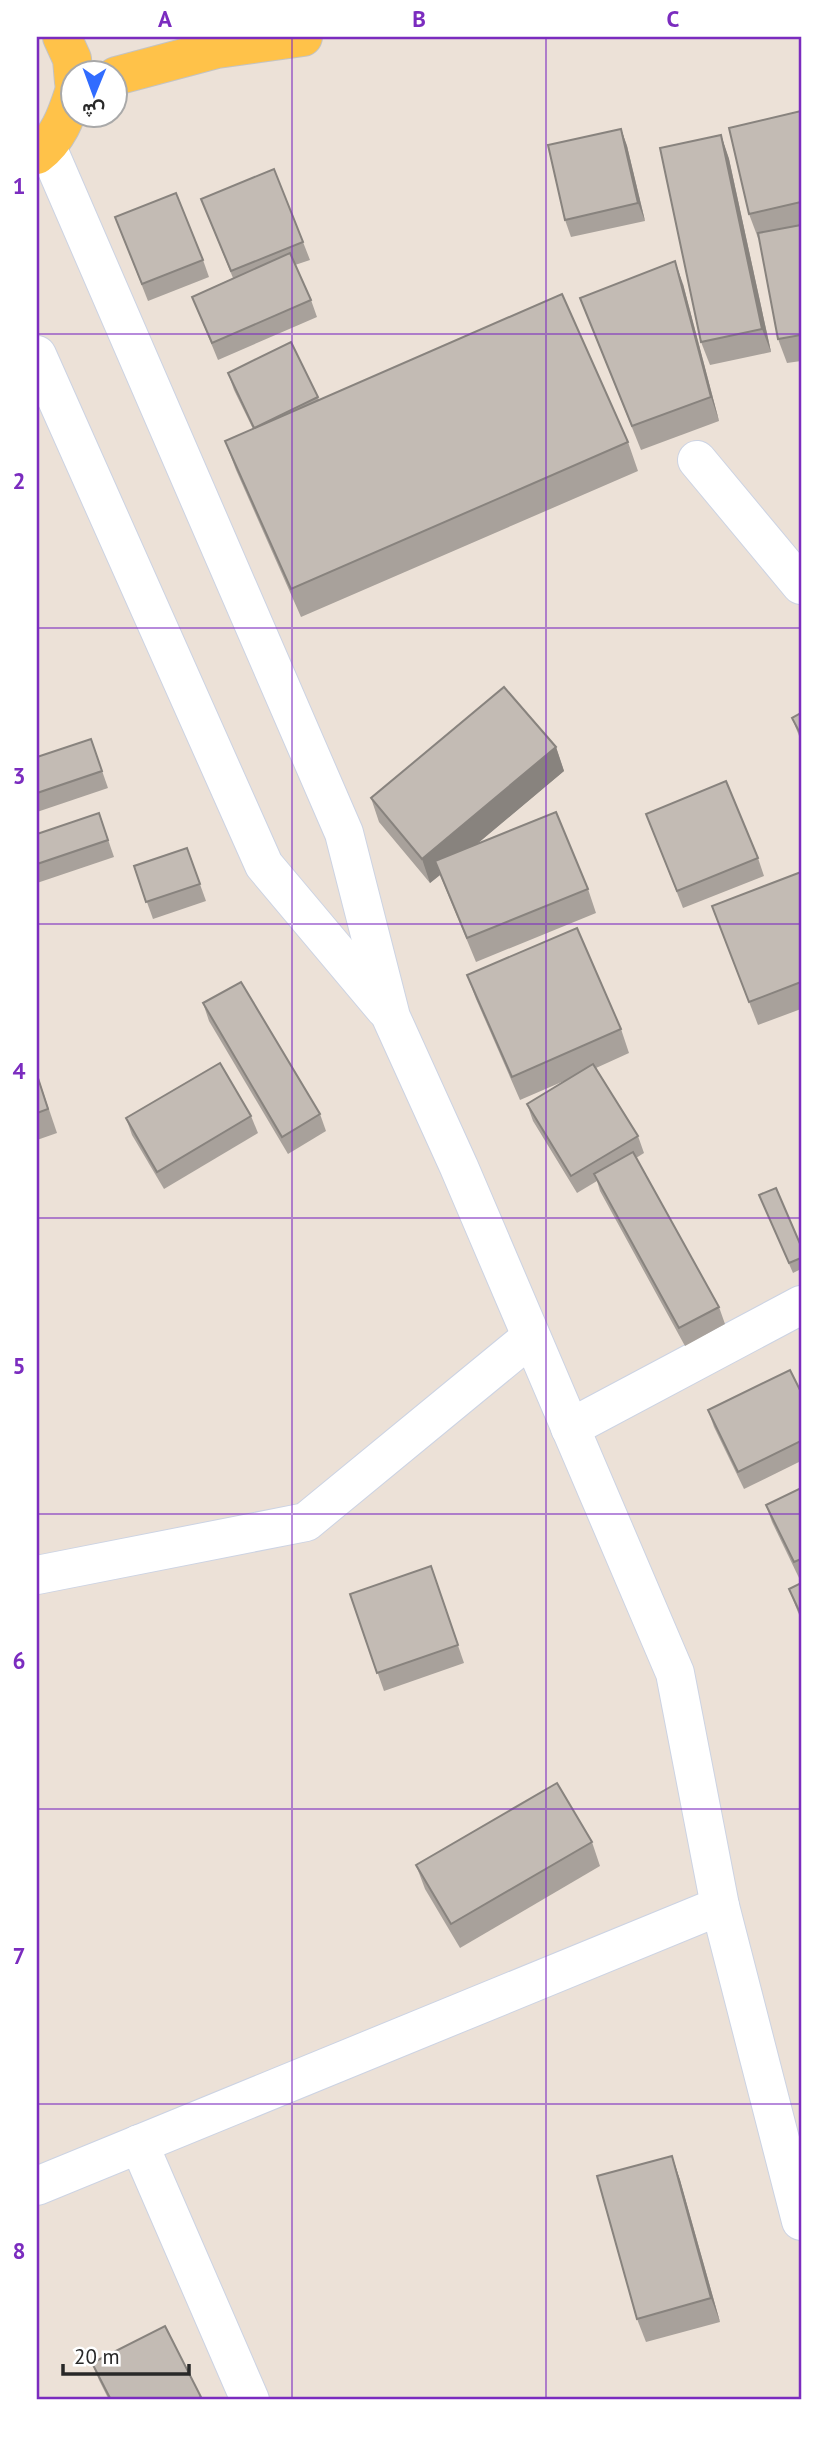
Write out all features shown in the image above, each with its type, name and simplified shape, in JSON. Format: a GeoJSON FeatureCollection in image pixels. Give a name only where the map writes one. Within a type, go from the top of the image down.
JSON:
{"type":"FeatureCollection","features":[{"type":"Feature","properties":{"kind":"main road"},"geometry":{"type":"LineString","coordinates":[[62,37],[72,60]]}},
{"type":"Feature","properties":{"kind":"main road"},"geometry":{"type":"LineString","coordinates":[[130,72],[217,49],[303,37]]}},
{"type":"Feature","properties":{"kind":"main road"},"geometry":{"type":"LineString","coordinates":[[42,151],[60,128]]}},
{"type":"Feature","properties":{"kind":"street"},"geometry":{"type":"LineString","coordinates":[[42,151],[344,832],[391,1017],[675,1673],[720,1906],[801,2221]]}},
{"type":"Feature","properties":{"kind":"street"},"geometry":{"type":"LineString","coordinates":[[37,355],[264,865],[391,1017]]}},
{"type":"Feature","properties":{"kind":"street"},"geometry":{"type":"LineString","coordinates":[[697,460],[801,585]]}},
{"type":"Feature","properties":{"kind":"street"},"geometry":{"type":"LineString","coordinates":[[570,1428],[801,1305]]}},
{"type":"Feature","properties":{"kind":"street"},"geometry":{"type":"LineString","coordinates":[[37,1575],[306,1522],[531,1337]]}},
{"type":"Feature","properties":{"kind":"street"},"geometry":{"type":"LineString","coordinates":[[37,2186],[720,1906]]}},
{"type":"Feature","properties":{"kind":"street"},"geometry":{"type":"LineString","coordinates":[[139,2144],[250,2400]]}},
{"type":"Feature","properties":{"kind":"building"},"geometry":{"type":"Polygon","coordinates":[[[801,111],[801,202],[749,214],[729,128],[801,111]]]}},
{"type":"Feature","properties":{"kind":"building"},"geometry":{"type":"Polygon","coordinates":[[[621,129],[638,203],[565,220],[548,145],[621,129]]]}},
{"type":"Feature","properties":{"kind":"building"},"geometry":{"type":"Polygon","coordinates":[[[721,135],[762,329],[701,342],[660,148],[721,135]]]}},
{"type":"Feature","properties":{"kind":"building"},"geometry":{"type":"Polygon","coordinates":[[[274,169],[303,242],[231,271],[201,199],[274,169]]]}},
{"type":"Feature","properties":{"kind":"building"},"geometry":{"type":"Polygon","coordinates":[[[176,193],[203,260],[142,284],[115,217],[176,193]]]}},
{"type":"Feature","properties":{"kind":"building"},"geometry":{"type":"Polygon","coordinates":[[[801,225],[801,335],[778,339],[758,233],[801,225]]]}},
{"type":"Feature","properties":{"kind":"building"},"geometry":{"type":"Polygon","coordinates":[[[290,253],[311,300],[212,343],[192,297],[290,253]]]}},
{"type":"Feature","properties":{"kind":"building"},"geometry":{"type":"Polygon","coordinates":[[[675,261],[711,397],[632,426],[580,298],[675,261]]]}},
{"type":"Feature","properties":{"kind":"building"},"geometry":{"type":"Polygon","coordinates":[[[562,294],[628,442],[291,589],[225,441],[562,294]]]}},
{"type":"Feature","properties":{"kind":"building"},"geometry":{"type":"Polygon","coordinates":[[[291,342],[318,397],[254,428],[228,373],[291,342]]]}},
{"type":"Feature","properties":{"kind":"building"},"geometry":{"type":"Polygon","coordinates":[[[504,687],[556,747],[422,859],[371,798],[504,687]]]}},
{"type":"Feature","properties":{"kind":"building"},"geometry":{"type":"Polygon","coordinates":[[[801,713],[801,735],[792,718],[801,713]]]}},
{"type":"Feature","properties":{"kind":"building"},"geometry":{"type":"Polygon","coordinates":[[[91,739],[102,771],[37,793],[37,757],[91,739]]]}},
{"type":"Feature","properties":{"kind":"building"},"geometry":{"type":"Polygon","coordinates":[[[726,781],[758,858],[677,891],[646,814],[726,781]]]}},
{"type":"Feature","properties":{"kind":"building"},"geometry":{"type":"Polygon","coordinates":[[[556,812],[588,889],[467,938],[435,861],[556,812]]]}},
{"type":"Feature","properties":{"kind":"building"},"geometry":{"type":"Polygon","coordinates":[[[99,813],[108,840],[37,864],[37,834],[99,813]]]}},
{"type":"Feature","properties":{"kind":"building"},"geometry":{"type":"Polygon","coordinates":[[[187,848],[200,884],[146,902],[134,866],[187,848]]]}},
{"type":"Feature","properties":{"kind":"building"},"geometry":{"type":"Polygon","coordinates":[[[801,872],[801,982],[749,1002],[712,906],[801,872]]]}},
{"type":"Feature","properties":{"kind":"building"},"geometry":{"type":"Polygon","coordinates":[[[577,928],[621,1029],[512,1077],[467,975],[577,928]]]}},
{"type":"Feature","properties":{"kind":"building"},"geometry":{"type":"Polygon","coordinates":[[[241,982],[320,1114],[282,1137],[203,1003],[241,982]]]}},
{"type":"Feature","properties":{"kind":"building"},"geometry":{"type":"Polygon","coordinates":[[[220,1063],[251,1116],[157,1172],[126,1118],[220,1063]]]}},
{"type":"Feature","properties":{"kind":"building"},"geometry":{"type":"Polygon","coordinates":[[[593,1064],[638,1136],[571,1176],[527,1104],[593,1064]]]}},
{"type":"Feature","properties":{"kind":"building"},"geometry":{"type":"Polygon","coordinates":[[[37,1075],[48,1109],[37,1113],[37,1075]]]}},
{"type":"Feature","properties":{"kind":"building"},"geometry":{"type":"Polygon","coordinates":[[[633,1152],[719,1307],[679,1328],[594,1174],[633,1152]]]}},
{"type":"Feature","properties":{"kind":"building"},"geometry":{"type":"Polygon","coordinates":[[[776,1188],[801,1246],[801,1258],[789,1263],[759,1195],[776,1188]]]}},
{"type":"Feature","properties":{"kind":"building"},"geometry":{"type":"Polygon","coordinates":[[[790,1370],[801,1392],[801,1441],[738,1472],[708,1410],[790,1370]]]}},
{"type":"Feature","properties":{"kind":"building"},"geometry":{"type":"Polygon","coordinates":[[[801,1488],[801,1559],[794,1562],[766,1505],[801,1488]]]}},
{"type":"Feature","properties":{"kind":"building"},"geometry":{"type":"Polygon","coordinates":[[[431,1566],[458,1645],[377,1673],[350,1594],[431,1566]]]}},
{"type":"Feature","properties":{"kind":"building"},"geometry":{"type":"Polygon","coordinates":[[[801,1583],[801,1615],[789,1589],[801,1583]]]}},
{"type":"Feature","properties":{"kind":"building"},"geometry":{"type":"Polygon","coordinates":[[[557,1783],[592,1842],[451,1924],[416,1865],[557,1783]]]}},
{"type":"Feature","properties":{"kind":"building"},"geometry":{"type":"Polygon","coordinates":[[[672,2156],[711,2298],[637,2319],[597,2176],[672,2156]]]}},
{"type":"Feature","properties":{"kind":"building"},"geometry":{"type":"Polygon","coordinates":[[[165,2326],[201,2397],[195,2400],[111,2400],[92,2363],[165,2326]]]}}]}
